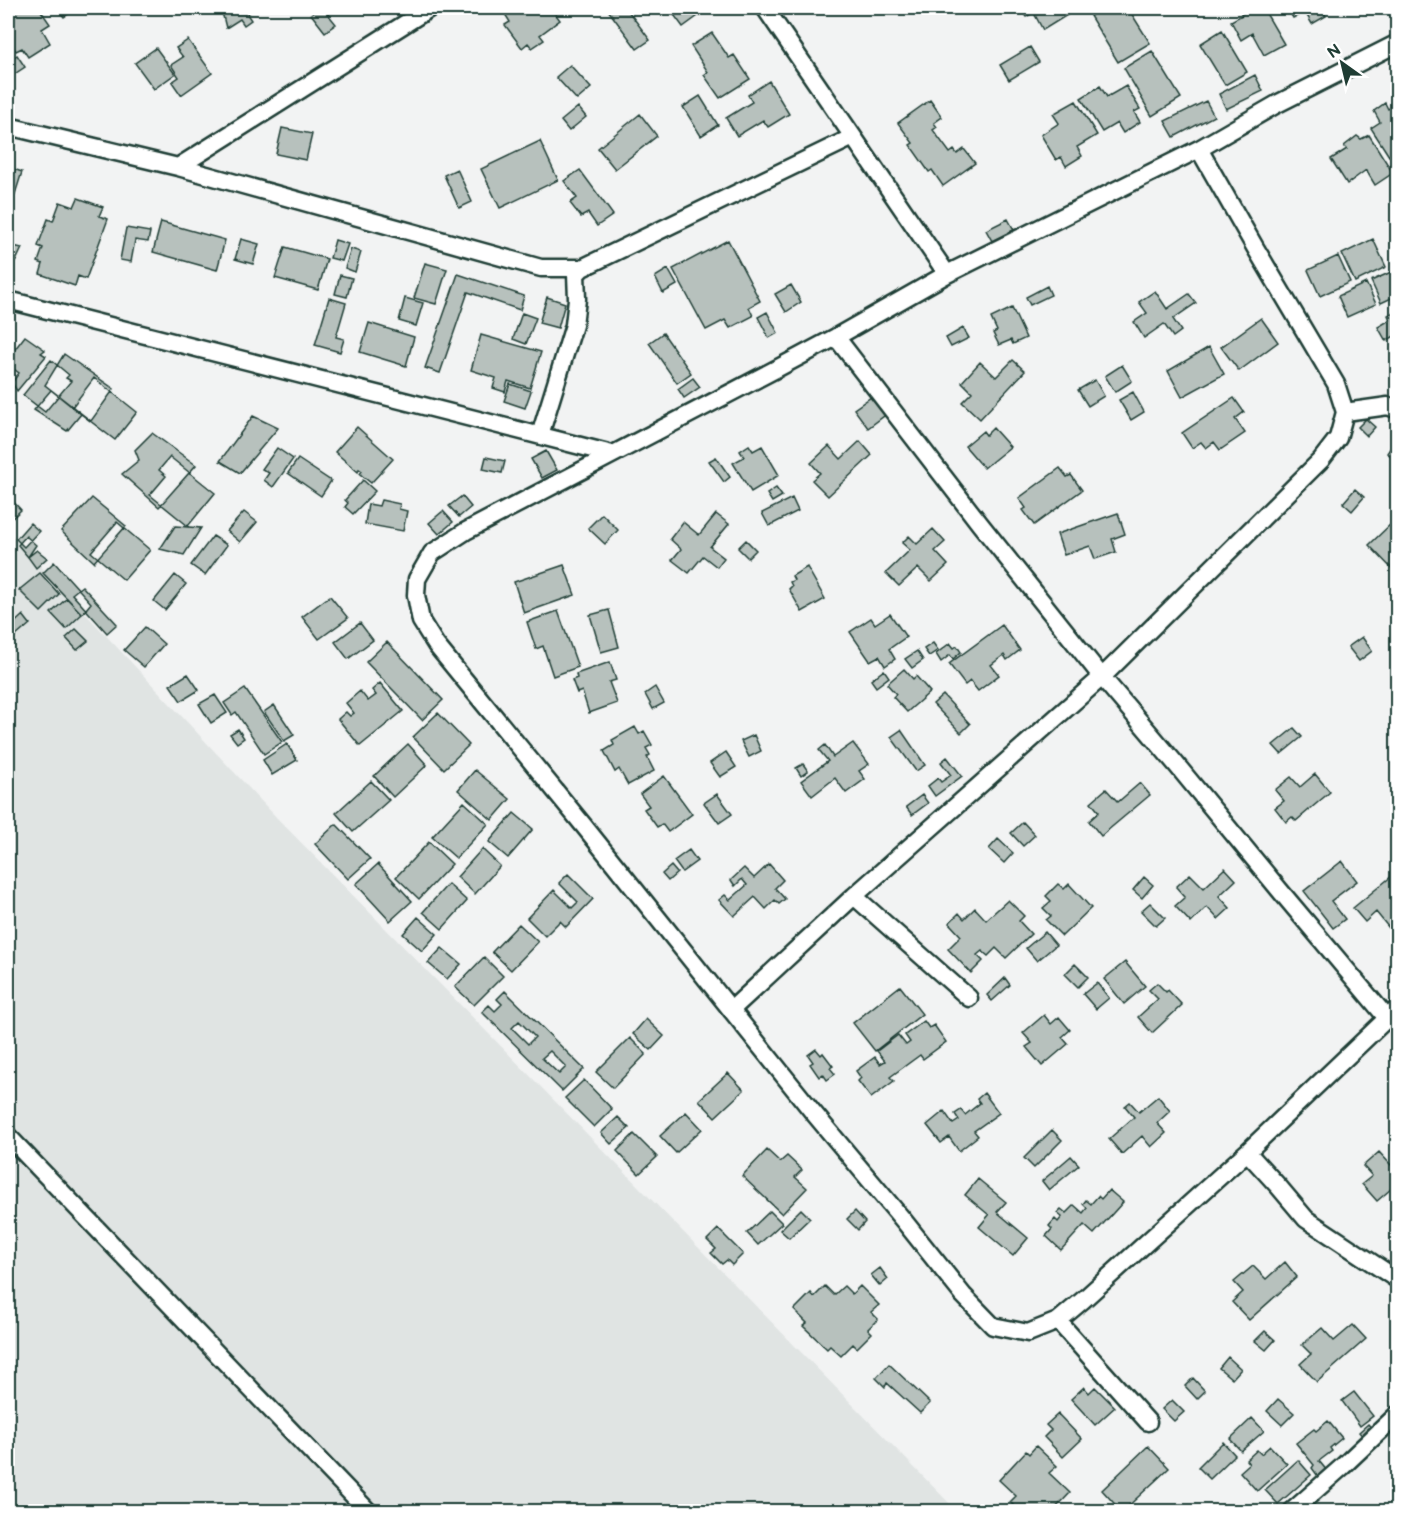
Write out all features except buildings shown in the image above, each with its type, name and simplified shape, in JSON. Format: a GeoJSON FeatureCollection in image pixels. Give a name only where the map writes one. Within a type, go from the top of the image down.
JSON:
{"type":"FeatureCollection","features":[{"type":"Feature","properties":{"kind":"street"},"geometry":{"type":"LineString","coordinates":[[178,167],[430,8]]}},
{"type":"Feature","properties":{"kind":"street"},"geometry":{"type":"LineString","coordinates":[[767,8],[947,274]]}},
{"type":"Feature","properties":{"kind":"street"},"geometry":{"type":"LineString","coordinates":[[836,337],[980,524],[1102,677],[1282,893],[1392,1013],[1247,1152],[1083,1300],[1058,1321],[1028,1333],[993,1326],[963,1295],[812,1111],[436,645],[421,621],[416,595],[417,579],[432,553],[466,531],[836,337],[947,274],[1199,148],[1277,104],[1398,43]]}},
{"type":"Feature","properties":{"kind":"street"},"geometry":{"type":"LineString","coordinates":[[8,126],[178,167],[541,268],[582,268]]}},
{"type":"Feature","properties":{"kind":"street"},"geometry":{"type":"LineString","coordinates":[[540,435],[574,325],[577,299],[576,274],[582,268],[853,137]]}},
{"type":"Feature","properties":{"kind":"street"},"geometry":{"type":"LineString","coordinates":[[731,1010],[854,896],[1102,677],[1321,460],[1338,438],[1346,412],[1336,384],[1199,148]]}},
{"type":"Feature","properties":{"kind":"street"},"geometry":{"type":"LineString","coordinates":[[8,300],[612,454]]}},
{"type":"Feature","properties":{"kind":"street"},"geometry":{"type":"LineString","coordinates":[[1346,412],[1388,406],[1398,410]]}},
{"type":"Feature","properties":{"kind":"street"},"geometry":{"type":"LineString","coordinates":[[854,896],[969,998]]}},
{"type":"Feature","properties":{"kind":"street"},"geometry":{"type":"LineString","coordinates":[[8,1136],[369,1512]]}},
{"type":"Feature","properties":{"kind":"street"},"geometry":{"type":"LineString","coordinates":[[1247,1152],[1306,1219],[1398,1280]]}},
{"type":"Feature","properties":{"kind":"street"},"geometry":{"type":"LineString","coordinates":[[1058,1321],[1148,1422]]}},
{"type":"Feature","properties":{"kind":"street"},"geometry":{"type":"LineString","coordinates":[[1291,1512],[1398,1414]]}},
{"type":"Feature","properties":{"kind":"shaded area"},"geometry":{"type":"Polygon","coordinates":[[[8,531],[278,819],[957,1511],[8,1511],[8,531]]]}}]}
